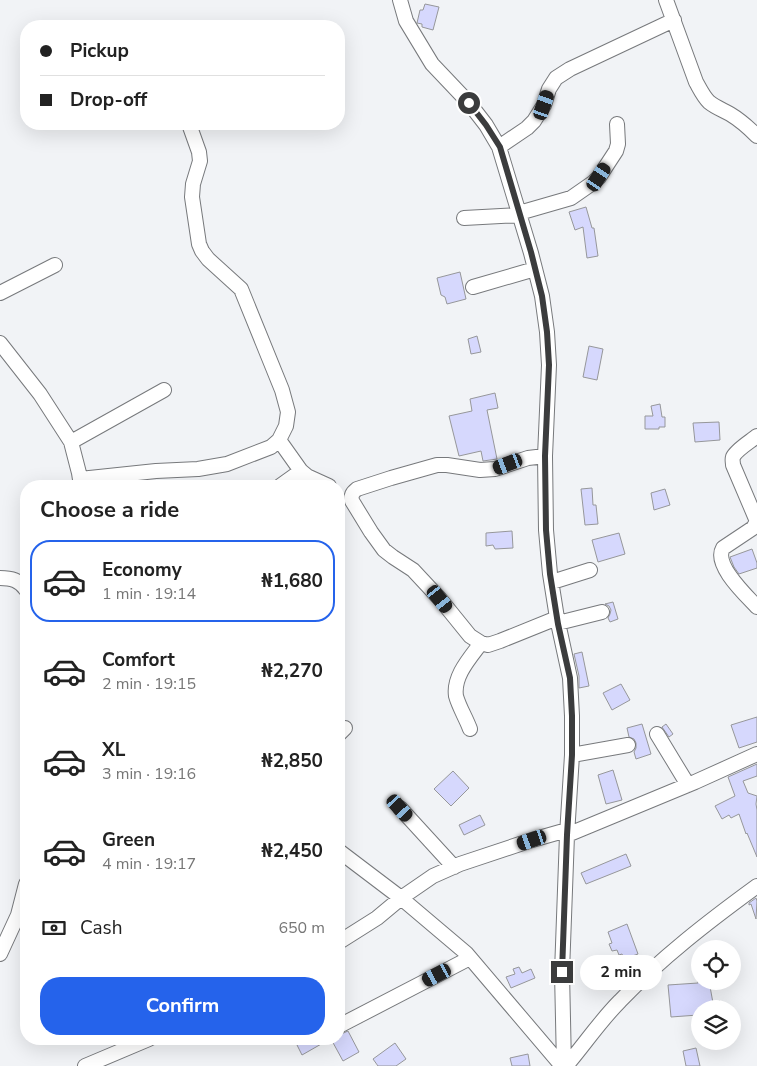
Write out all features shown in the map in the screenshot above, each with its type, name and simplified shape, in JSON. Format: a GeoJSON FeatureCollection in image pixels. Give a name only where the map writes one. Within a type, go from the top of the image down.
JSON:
{"type":"FeatureCollection","features":[{"type":"Feature","properties":{"kind":"street"},"geometry":{"type":"LineString","coordinates":[[400,0],[406,21],[432,64],[469,103],[500,147],[542,296],[548,340],[549,365],[545,456],[546,530],[558,621],[570,678],[572,716],[572,755],[562,972],[564,1066]]}},
{"type":"Feature","properties":{"kind":"street"},"geometry":{"type":"LineString","coordinates":[[666,0],[702,94],[719,109],[730,114],[757,136]]}},
{"type":"Feature","properties":{"kind":"street"},"geometry":{"type":"LineString","coordinates":[[500,147],[534,121],[544,105],[549,89],[556,78],[570,69],[674,20]]}},
{"type":"Feature","properties":{"kind":"street"},"geometry":{"type":"LineString","coordinates":[[464,218],[520,214],[571,198],[599,177],[616,151],[618,144],[617,124]]}},
{"type":"Feature","properties":{"kind":"street"},"geometry":{"type":"LineString","coordinates":[[100,480],[156,471],[198,469],[227,464],[271,447],[279,440],[286,426],[288,412],[282,390],[240,289],[208,259],[199,244],[192,197],[193,184],[200,161],[199,152],[191,130]]}},
{"type":"Feature","properties":{"kind":"street"},"geometry":{"type":"LineString","coordinates":[[0,293],[55,265]]}},
{"type":"Feature","properties":{"kind":"street"},"geometry":{"type":"LineString","coordinates":[[473,287],[535,269]]}},
{"type":"Feature","properties":{"kind":"street"},"geometry":{"type":"LineString","coordinates":[[0,343],[40,394],[71,442],[80,480]]}},
{"type":"Feature","properties":{"kind":"street"},"geometry":{"type":"LineString","coordinates":[[71,442],[164,390]]}},
{"type":"Feature","properties":{"kind":"street"},"geometry":{"type":"LineString","coordinates":[[757,436],[738,451],[732,460],[756,523],[753,528],[723,548],[720,557],[728,574],[757,607]]}},
{"type":"Feature","properties":{"kind":"street"},"geometry":{"type":"LineString","coordinates":[[279,440],[301,471],[316,480]]}},
{"type":"Feature","properties":{"kind":"street"},"geometry":{"type":"LineString","coordinates":[[345,494],[437,465],[447,464],[480,470],[496,469],[528,458],[545,456]]}},
{"type":"Feature","properties":{"kind":"street"},"geometry":{"type":"LineString","coordinates":[[288,480],[301,471]]}},
{"type":"Feature","properties":{"kind":"street"},"geometry":{"type":"LineString","coordinates":[[345,494],[352,501],[370,532],[384,550],[413,570],[470,636],[481,643],[488,645],[500,642],[558,621],[602,612]]}},
{"type":"Feature","properties":{"kind":"street"},"geometry":{"type":"LineString","coordinates":[[552,582],[590,570]]}},
{"type":"Feature","properties":{"kind":"street"},"geometry":{"type":"LineString","coordinates":[[0,578],[11,578],[20,582]]}},
{"type":"Feature","properties":{"kind":"street"},"geometry":{"type":"LineString","coordinates":[[470,729],[457,697],[457,684],[460,673],[481,643]]}},
{"type":"Feature","properties":{"kind":"street"},"geometry":{"type":"LineString","coordinates":[[657,734],[688,785]]}},
{"type":"Feature","properties":{"kind":"street"},"geometry":{"type":"LineString","coordinates":[[572,755],[628,745]]}},
{"type":"Feature","properties":{"kind":"street"},"geometry":{"type":"LineString","coordinates":[[345,938],[377,918],[401,898],[433,876],[532,840],[567,832],[688,785],[757,754]]}},
{"type":"Feature","properties":{"kind":"street"},"geometry":{"type":"LineString","coordinates":[[400,808],[454,867]]}},
{"type":"Feature","properties":{"kind":"street"},"geometry":{"type":"LineString","coordinates":[[345,856],[401,898],[466,953],[564,1066]]}},
{"type":"Feature","properties":{"kind":"street"},"geometry":{"type":"LineString","coordinates":[[564,1066],[619,1002],[668,955],[718,914],[757,886]]}},
{"type":"Feature","properties":{"kind":"street"},"geometry":{"type":"LineString","coordinates":[[0,954],[20,907]]}},
{"type":"Feature","properties":{"kind":"street"},"geometry":{"type":"LineString","coordinates":[[345,1023],[470,958]]}},
{"type":"Feature","properties":{"kind":"street"},"geometry":{"type":"LineString","coordinates":[[85,1066],[112,1060],[138,1045]]}},
{"type":"Feature","properties":{"kind":"building"},"geometry":{"type":"Polygon","coordinates":[[[425,4],[439,7],[433,30],[422,27],[422,24],[417,23],[420,10],[423,10],[425,4]]]}},
{"type":"Feature","properties":{"kind":"building"},"geometry":{"type":"Polygon","coordinates":[[[586,207],[592,228],[594,228],[598,256],[587,258],[583,227],[575,230],[569,212],[586,207]]]}},
{"type":"Feature","properties":{"kind":"building"},"geometry":{"type":"Polygon","coordinates":[[[460,272],[466,299],[447,304],[445,297],[441,295],[437,278],[460,272]]]}},
{"type":"Feature","properties":{"kind":"building"},"geometry":{"type":"Polygon","coordinates":[[[477,336],[481,352],[471,354],[468,339],[477,336]]]}},
{"type":"Feature","properties":{"kind":"building"},"geometry":{"type":"Polygon","coordinates":[[[589,346],[603,349],[597,380],[583,377],[589,346]]]}},
{"type":"Feature","properties":{"kind":"building"},"geometry":{"type":"Polygon","coordinates":[[[495,393],[498,408],[487,410],[497,459],[483,461],[481,451],[459,456],[449,416],[472,411],[470,399],[495,393]]]}},
{"type":"Feature","properties":{"kind":"building"},"geometry":{"type":"Polygon","coordinates":[[[660,404],[662,417],[665,417],[665,427],[645,429],[645,416],[653,416],[651,406],[660,404]]]}},
{"type":"Feature","properties":{"kind":"building"},"geometry":{"type":"Polygon","coordinates":[[[719,422],[720,440],[695,442],[693,423],[719,422]]]}},
{"type":"Feature","properties":{"kind":"building"},"geometry":{"type":"Polygon","coordinates":[[[592,488],[593,505],[596,505],[598,524],[585,525],[581,489],[592,488]]]}},
{"type":"Feature","properties":{"kind":"building"},"geometry":{"type":"Polygon","coordinates":[[[665,489],[670,505],[654,510],[651,493],[665,489]]]}},
{"type":"Feature","properties":{"kind":"building"},"geometry":{"type":"Polygon","coordinates":[[[512,531],[513,548],[495,549],[493,545],[486,546],[486,533],[512,531]]]}},
{"type":"Feature","properties":{"kind":"building"},"geometry":{"type":"Polygon","coordinates":[[[619,533],[625,554],[598,562],[592,540],[619,533]]]}},
{"type":"Feature","properties":{"kind":"building"},"geometry":{"type":"Polygon","coordinates":[[[752,549],[757,568],[739,574],[730,557],[752,549]]]}},
{"type":"Feature","properties":{"kind":"building"},"geometry":{"type":"Polygon","coordinates":[[[613,602],[618,619],[610,622],[608,618],[611,610],[605,604],[613,602]]]}},
{"type":"Feature","properties":{"kind":"building"},"geometry":{"type":"Polygon","coordinates":[[[582,652],[589,686],[579,688],[579,676],[574,654],[582,652]]]}},
{"type":"Feature","properties":{"kind":"building"},"geometry":{"type":"Polygon","coordinates":[[[621,684],[630,700],[612,710],[603,693],[621,684]]]}},
{"type":"Feature","properties":{"kind":"building"},"geometry":{"type":"Polygon","coordinates":[[[757,717],[757,742],[739,748],[731,725],[757,717]]]}},
{"type":"Feature","properties":{"kind":"building"},"geometry":{"type":"Polygon","coordinates":[[[642,724],[651,754],[636,759],[634,752],[636,743],[634,739],[629,737],[627,728],[642,724]]]}},
{"type":"Feature","properties":{"kind":"building"},"geometry":{"type":"Polygon","coordinates":[[[666,724],[673,734],[669,737],[662,727],[666,724]]]}},
{"type":"Feature","properties":{"kind":"building"},"geometry":{"type":"Polygon","coordinates":[[[757,764],[757,776],[743,781],[748,793],[757,796],[757,857],[739,814],[731,818],[729,815],[722,819],[715,806],[735,796],[728,777],[757,764]]]}},
{"type":"Feature","properties":{"kind":"building"},"geometry":{"type":"Polygon","coordinates":[[[613,770],[622,800],[606,804],[598,775],[613,770]]]}},
{"type":"Feature","properties":{"kind":"building"},"geometry":{"type":"Polygon","coordinates":[[[453,771],[469,788],[451,806],[434,789],[453,771]]]}},
{"type":"Feature","properties":{"kind":"building"},"geometry":{"type":"Polygon","coordinates":[[[480,815],[485,825],[464,835],[459,825],[480,815]]]}},
{"type":"Feature","properties":{"kind":"building"},"geometry":{"type":"Polygon","coordinates":[[[626,854],[631,866],[586,884],[581,873],[626,854]]]}},
{"type":"Feature","properties":{"kind":"building"},"geometry":{"type":"Polygon","coordinates":[[[756,898],[757,901],[756,919],[749,903],[756,898]]]}},
{"type":"Feature","properties":{"kind":"building"},"geometry":{"type":"Polygon","coordinates":[[[627,924],[638,954],[624,959],[617,950],[612,951],[609,944],[612,943],[608,932],[627,924]]]}},
{"type":"Feature","properties":{"kind":"building"},"geometry":{"type":"Polygon","coordinates":[[[519,967],[522,973],[531,969],[535,978],[511,988],[506,977],[515,974],[513,969],[519,967]]]}},
{"type":"Feature","properties":{"kind":"building"},"geometry":{"type":"Polygon","coordinates":[[[691,983],[691,990],[711,990],[712,1000],[691,1000],[691,1016],[671,1017],[668,985],[691,983]]]}},
{"type":"Feature","properties":{"kind":"building"},"geometry":{"type":"Polygon","coordinates":[[[348,1031],[359,1052],[343,1061],[334,1045],[345,1045],[345,1032],[348,1031]]]}},
{"type":"Feature","properties":{"kind":"building"},"geometry":{"type":"Polygon","coordinates":[[[395,1043],[406,1059],[396,1066],[378,1066],[373,1059],[395,1043]]]}},
{"type":"Feature","properties":{"kind":"building"},"geometry":{"type":"Polygon","coordinates":[[[297,1045],[320,1045],[302,1055],[297,1045]]]}},
{"type":"Feature","properties":{"kind":"building"},"geometry":{"type":"Polygon","coordinates":[[[696,1050],[700,1066],[686,1066],[683,1051],[696,1050]]]}},
{"type":"Feature","properties":{"kind":"building"},"geometry":{"type":"Polygon","coordinates":[[[528,1054],[530,1066],[512,1066],[510,1058],[528,1054]]]}},
{"type":"Feature","properties":{"kind":"route"},"geometry":{"type":"LineString","coordinates":[[469,103],[500,147],[531,252],[542,296],[547,332],[549,365],[545,456],[546,530],[550,574],[558,624],[570,678],[572,716],[572,755],[562,972]]}}]}
